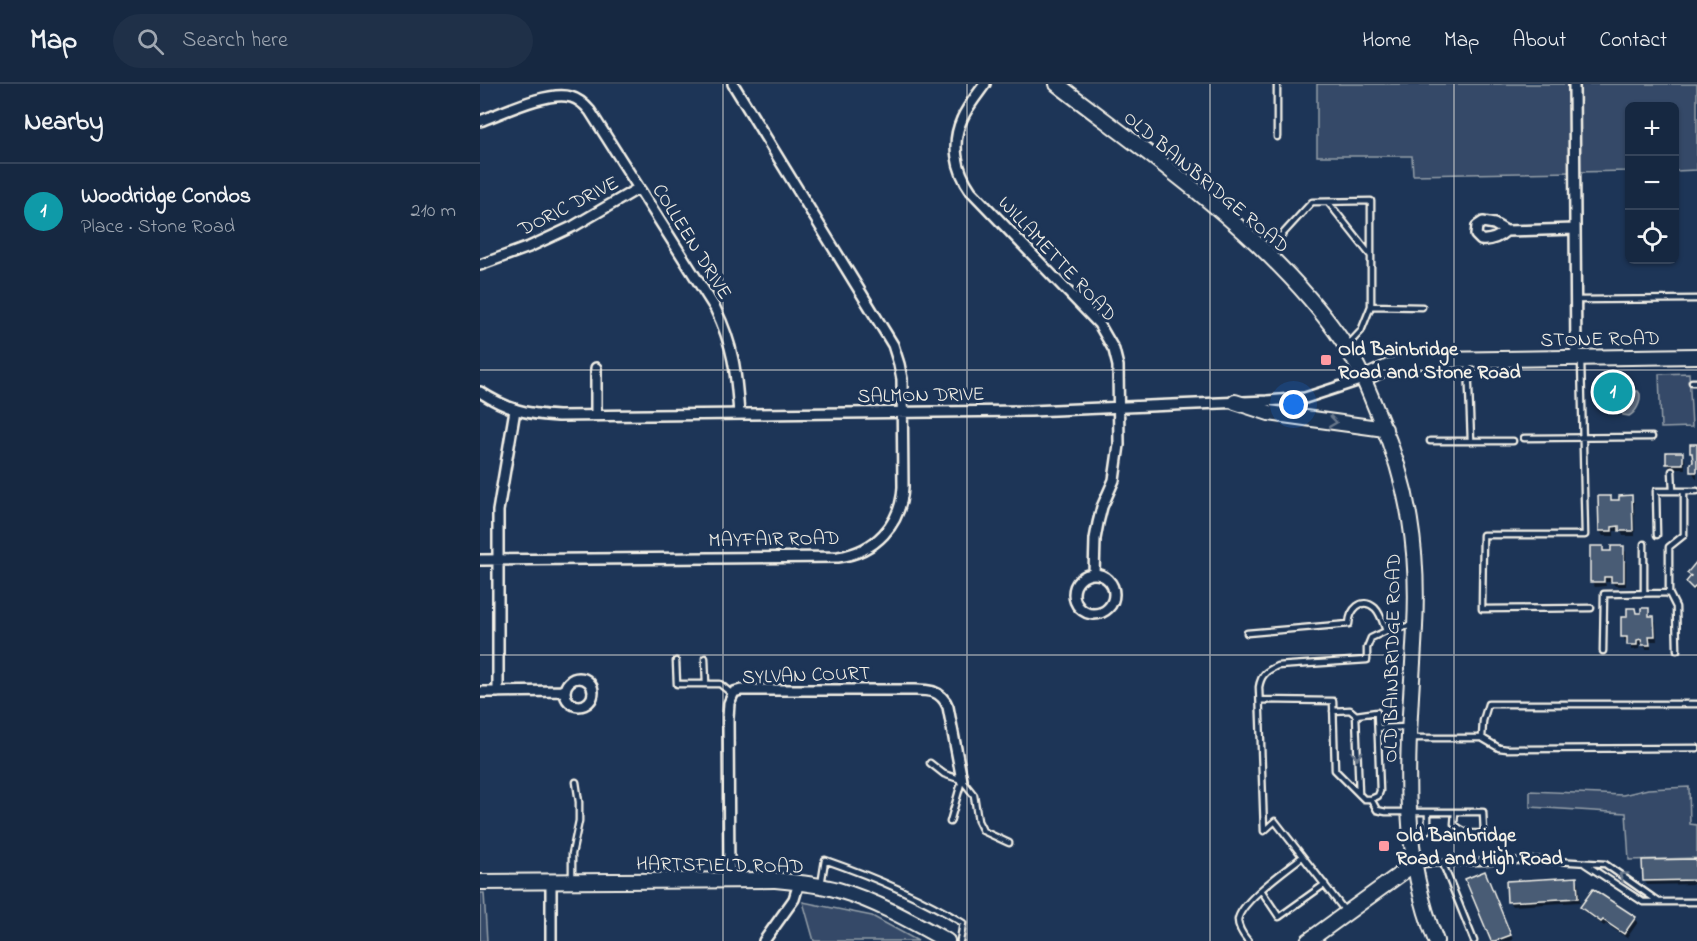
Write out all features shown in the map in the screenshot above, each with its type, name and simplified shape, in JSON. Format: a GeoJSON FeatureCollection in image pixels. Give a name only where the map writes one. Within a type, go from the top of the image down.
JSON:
{"type":"FeatureCollection","features":[{"type":"Feature","properties":{"kind":"main road","name":"OLD BAINBRIDGE ROAD"},"geometry":{"type":"LineString","coordinates":[[1057,84],[1206,200],[1266,252],[1322,314],[1346,347],[1363,379],[1400,471],[1413,538],[1416,576],[1408,812],[1414,864],[1436,941]]}},
{"type":"Feature","properties":{"kind":"main road","name":"STONE ROAD"},"geometry":{"type":"LineString","coordinates":[[1363,379],[1390,366],[1413,362],[1467,359],[1697,356]]}},
{"type":"Feature","properties":{"kind":"main road"},"geometry":{"type":"LineString","coordinates":[[1235,402],[1269,413],[1385,429]]}},
{"type":"Feature","properties":{"kind":"main road"},"geometry":{"type":"LineString","coordinates":[[1308,941],[1414,864]]}},
{"type":"Feature","properties":{"kind":"main road","name":"HARTSFIELD ROAD"},"geometry":{"type":"LineString","coordinates":[[480,882],[774,880],[799,883],[849,894],[891,911],[947,941]]}},
{"type":"Feature","properties":{"kind":"street","name":"MAYFAIR ROAD"},"geometry":{"type":"LineString","coordinates":[[480,560],[838,557],[855,553],[874,544],[897,516],[902,499],[902,379],[893,345],[733,84]]}},
{"type":"Feature","properties":{"kind":"street","name":"WILLAMETTE ROAD"},"geometry":{"type":"LineString","coordinates":[[985,84],[962,118],[958,131],[957,158],[963,180],[1104,331],[1114,350],[1118,366],[1119,445],[1117,464],[1114,480],[1102,507],[1098,523],[1094,574]]}},
{"type":"Feature","properties":{"kind":"street"},"geometry":{"type":"LineString","coordinates":[[1574,84],[1575,300],[1578,358]]}},
{"type":"Feature","properties":{"kind":"street","name":"COLLEEN DRIVE"},"geometry":{"type":"LineString","coordinates":[[480,121],[552,96],[574,97],[590,111],[715,308],[725,328],[736,371],[740,414]]}},
{"type":"Feature","properties":{"kind":"street","name":"DORIC DRIVE"},"geometry":{"type":"LineString","coordinates":[[480,265],[529,247],[574,226],[639,188]]}},
{"type":"Feature","properties":{"kind":"street"},"geometry":{"type":"LineString","coordinates":[[1506,231],[1575,229]]}},
{"type":"Feature","properties":{"kind":"street"},"geometry":{"type":"LineString","coordinates":[[596,368],[596,416]]}},
{"type":"Feature","properties":{"kind":"street","name":"SALMON DRIVE"},"geometry":{"type":"LineString","coordinates":[[480,392],[514,410],[539,415],[1031,411],[1305,398],[1363,379]]}},
{"type":"Feature","properties":{"kind":"street"},"geometry":{"type":"LineString","coordinates":[[498,692],[498,511],[514,410]]}},
{"type":"Feature","properties":{"kind":"street"},"geometry":{"type":"LineString","coordinates":[[1094,574],[1105,577],[1110,582],[1114,595],[1110,607],[1098,614],[1091,614],[1079,608],[1074,595],[1078,581],[1084,576],[1094,574]]}},
{"type":"Feature","properties":{"kind":"street","name":"SYLVAN COURT"},"geometry":{"type":"LineString","coordinates":[[729,880],[728,728],[729,703],[735,692],[741,690],[905,690],[938,693],[945,699],[948,707],[962,780]]}},
{"type":"Feature","properties":{"kind":"street"},"geometry":{"type":"LineString","coordinates":[[480,692],[565,691]]}},
{"type":"Feature","properties":{"kind":"street"},"geometry":{"type":"LineString","coordinates":[[551,882],[551,941]]}},
{"type":"Feature","properties":{"kind":"street"},"geometry":{"type":"LineString","coordinates":[[764,941],[794,899],[799,883]]}},
{"type":"Feature","properties":{"kind":"lane"},"geometry":{"type":"LineString","coordinates":[[1277,84],[1277,137]]}},
{"type":"Feature","properties":{"kind":"lane"},"geometry":{"type":"LineString","coordinates":[[1266,252],[1312,202],[1371,201],[1371,306],[1361,331],[1346,347]]}},
{"type":"Feature","properties":{"kind":"lane"},"geometry":{"type":"LineString","coordinates":[[1328,202],[1371,256]]}},
{"type":"Feature","properties":{"kind":"lane"},"geometry":{"type":"LineString","coordinates":[[1575,300],[1697,299]]}},
{"type":"Feature","properties":{"kind":"lane"},"geometry":{"type":"LineString","coordinates":[[1371,306],[1422,306]]}},
{"type":"Feature","properties":{"kind":"lane"},"geometry":{"type":"LineString","coordinates":[[1578,358],[1583,437],[1585,535],[1483,535],[1482,609],[1591,608]]}},
{"type":"Feature","properties":{"kind":"lane"},"geometry":{"type":"LineString","coordinates":[[1467,359],[1471,441]]}},
{"type":"Feature","properties":{"kind":"lane"},"geometry":{"type":"LineString","coordinates":[[1524,438],[1652,437]]}},
{"type":"Feature","properties":{"kind":"lane"},"geometry":{"type":"LineString","coordinates":[[1430,441],[1513,441]]}},
{"type":"Feature","properties":{"kind":"lane"},"geometry":{"type":"LineString","coordinates":[[1672,471],[1672,491]]}},
{"type":"Feature","properties":{"kind":"lane"},"geometry":{"type":"LineString","coordinates":[[1657,535],[1656,491],[1697,491]]}},
{"type":"Feature","properties":{"kind":"lane"},"geometry":{"type":"LineString","coordinates":[[1677,650],[1676,607],[1669,593],[1669,547],[1684,535],[1684,491]]}},
{"type":"Feature","properties":{"kind":"lane"},"geometry":{"type":"LineString","coordinates":[[1644,544],[1644,593]]}},
{"type":"Feature","properties":{"kind":"lane"},"geometry":{"type":"LineString","coordinates":[[1604,651],[1604,594],[1669,593]]}},
{"type":"Feature","properties":{"kind":"lane"},"geometry":{"type":"LineString","coordinates":[[1247,633],[1349,624],[1353,609],[1367,604],[1373,606],[1380,614],[1386,631]]}},
{"type":"Feature","properties":{"kind":"lane"},"geometry":{"type":"LineString","coordinates":[[1347,913],[1275,821],[1264,831],[1259,687],[1261,678],[1266,671],[1277,666],[1367,660],[1367,648],[1371,638],[1386,631],[1415,625]]}},
{"type":"Feature","properties":{"kind":"lane"},"geometry":{"type":"LineString","coordinates":[[705,658],[706,684]]}},
{"type":"Feature","properties":{"kind":"lane"},"geometry":{"type":"LineString","coordinates":[[676,662],[677,684],[720,684],[733,694]]}},
{"type":"Feature","properties":{"kind":"lane"},"geometry":{"type":"LineString","coordinates":[[1260,700],[1333,701],[1333,711],[1335,770],[1359,795],[1364,799],[1371,799],[1380,791],[1377,712],[1356,715],[1350,710],[1333,711]]}},
{"type":"Feature","properties":{"kind":"lane"},"geometry":{"type":"LineString","coordinates":[[1482,738],[1483,721],[1488,704],[1697,704]]}},
{"type":"Feature","properties":{"kind":"lane"},"geometry":{"type":"LineString","coordinates":[[1356,715],[1359,795]]}},
{"type":"Feature","properties":{"kind":"lane"},"geometry":{"type":"LineString","coordinates":[[1378,728],[1409,733],[1482,738],[1499,748],[1508,749],[1697,748]]}},
{"type":"Feature","properties":{"kind":"lane"},"geometry":{"type":"LineString","coordinates":[[930,763],[944,774],[962,780],[974,795],[982,831],[1009,843]]}},
{"type":"Feature","properties":{"kind":"lane"},"geometry":{"type":"LineString","coordinates":[[951,822],[962,780]]}},
{"type":"Feature","properties":{"kind":"lane"},"geometry":{"type":"LineString","coordinates":[[572,882],[572,854],[579,821],[576,782]]}},
{"type":"Feature","properties":{"kind":"lane"},"geometry":{"type":"LineString","coordinates":[[1371,799],[1377,810],[1386,813],[1483,812],[1484,832],[1462,831],[1454,824],[1455,813]]}},
{"type":"Feature","properties":{"kind":"lane"},"geometry":{"type":"LineString","coordinates":[[1410,831],[1428,830],[1428,812]]}},
{"type":"Feature","properties":{"kind":"lane"},"geometry":{"type":"LineString","coordinates":[[1248,941],[1238,921],[1241,911],[1261,890],[1302,857]]}},
{"type":"Feature","properties":{"kind":"lane"},"geometry":{"type":"LineString","coordinates":[[820,886],[825,861],[867,874],[931,903],[963,923],[960,941]]}},
{"type":"Feature","properties":{"kind":"lane"},"geometry":{"type":"LineString","coordinates":[[1414,864],[1539,861],[1605,864],[1659,902]]}},
{"type":"Feature","properties":{"kind":"lane"},"geometry":{"type":"LineString","coordinates":[[1582,863],[1643,902],[1697,902]]}},
{"type":"Feature","properties":{"kind":"lane"},"geometry":{"type":"LineString","coordinates":[[1443,864],[1474,941]]}},
{"type":"Feature","properties":{"kind":"lane"},"geometry":{"type":"LineString","coordinates":[[1261,890],[1279,917],[1325,884]]}},
{"type":"Feature","properties":{"kind":"shaded area"},"geometry":{"type":"Polygon","coordinates":[[[1317,84],[1697,84],[1697,170],[1679,171],[1679,102],[1625,102],[1625,171],[1413,175],[1412,156],[1317,156],[1317,84]]]}},
{"type":"Feature","properties":{"kind":"shaded area"},"geometry":{"type":"Polygon","coordinates":[[[1689,373],[1692,427],[1661,428],[1659,374],[1689,373]]]}},
{"type":"Feature","properties":{"kind":"shaded area"},"geometry":{"type":"Polygon","coordinates":[[[1633,391],[1638,391],[1640,394],[1639,404],[1632,414],[1623,415],[1620,406],[1629,401],[1633,391]]]}},
{"type":"Feature","properties":{"kind":"shaded area"},"geometry":{"type":"Polygon","coordinates":[[[1689,787],[1690,824],[1697,825],[1697,858],[1629,860],[1626,813],[1530,807],[1530,791],[1623,795],[1648,789],[1689,787]]]}},
{"type":"Feature","properties":{"kind":"shaded area"},"geometry":{"type":"Polygon","coordinates":[[[480,893],[484,893],[487,941],[480,941],[480,893]]]}},
{"type":"Feature","properties":{"kind":"shaded area"},"geometry":{"type":"Polygon","coordinates":[[[803,902],[872,916],[918,941],[814,941],[803,902]]]}},
{"type":"Feature","properties":{"kind":"building"},"geometry":{"type":"Polygon","coordinates":[[[1620,382],[1625,395],[1606,402],[1600,389],[1620,382]]]}},
{"type":"Feature","properties":{"kind":"building"},"geometry":{"type":"Polygon","coordinates":[[[1690,444],[1697,444],[1697,472],[1690,472],[1690,463],[1693,462],[1690,444]]]}},
{"type":"Feature","properties":{"kind":"building"},"geometry":{"type":"Polygon","coordinates":[[[1666,452],[1683,452],[1683,464],[1666,464],[1666,452]]]}},
{"type":"Feature","properties":{"kind":"building"},"geometry":{"type":"Polygon","coordinates":[[[1632,495],[1633,531],[1619,531],[1619,526],[1612,527],[1612,531],[1599,531],[1598,496],[1611,496],[1611,500],[1619,500],[1619,496],[1632,495]]]}},
{"type":"Feature","properties":{"kind":"building"},"geometry":{"type":"Polygon","coordinates":[[[1590,546],[1603,546],[1603,551],[1611,551],[1611,546],[1624,546],[1624,582],[1611,582],[1611,577],[1604,577],[1604,582],[1590,582],[1590,546]]]}},
{"type":"Feature","properties":{"kind":"building"},"geometry":{"type":"Polygon","coordinates":[[[1697,561],[1697,585],[1693,589],[1686,582],[1691,576],[1687,573],[1697,561]]]}},
{"type":"Feature","properties":{"kind":"building"},"geometry":{"type":"Polygon","coordinates":[[[1627,608],[1635,608],[1636,613],[1641,613],[1641,608],[1649,608],[1649,616],[1654,616],[1655,636],[1649,636],[1650,645],[1642,645],[1641,639],[1637,640],[1637,645],[1627,645],[1627,637],[1621,637],[1621,617],[1627,617],[1627,608]]]}},
{"type":"Feature","properties":{"kind":"building"},"geometry":{"type":"Polygon","coordinates":[[[1696,859],[1696,880],[1643,881],[1642,860],[1696,859]]]}},
{"type":"Feature","properties":{"kind":"building"},"geometry":{"type":"Polygon","coordinates":[[[1485,871],[1511,935],[1495,941],[1491,941],[1465,879],[1485,871]]]}},
{"type":"Feature","properties":{"kind":"building"},"geometry":{"type":"Polygon","coordinates":[[[1577,877],[1578,898],[1507,902],[1506,881],[1577,877]]]}},
{"type":"Feature","properties":{"kind":"building"},"geometry":{"type":"Polygon","coordinates":[[[1593,889],[1636,917],[1624,934],[1603,920],[1601,922],[1580,907],[1593,889]]]}},
{"type":"Feature","properties":{"kind":"place","name":"Old Bainbridge Road and Stone Road"},"geometry":{"type":"Point","coordinates":[1326,360]}},
{"type":"Feature","properties":{"kind":"place","name":"Woodridge Condos"},"geometry":{"type":"Point","coordinates":[1613,392]}},
{"type":"Feature","properties":{"kind":"place","name":"Old Bainbridge Road and High Road"},"geometry":{"type":"Point","coordinates":[1384,846]}}]}
